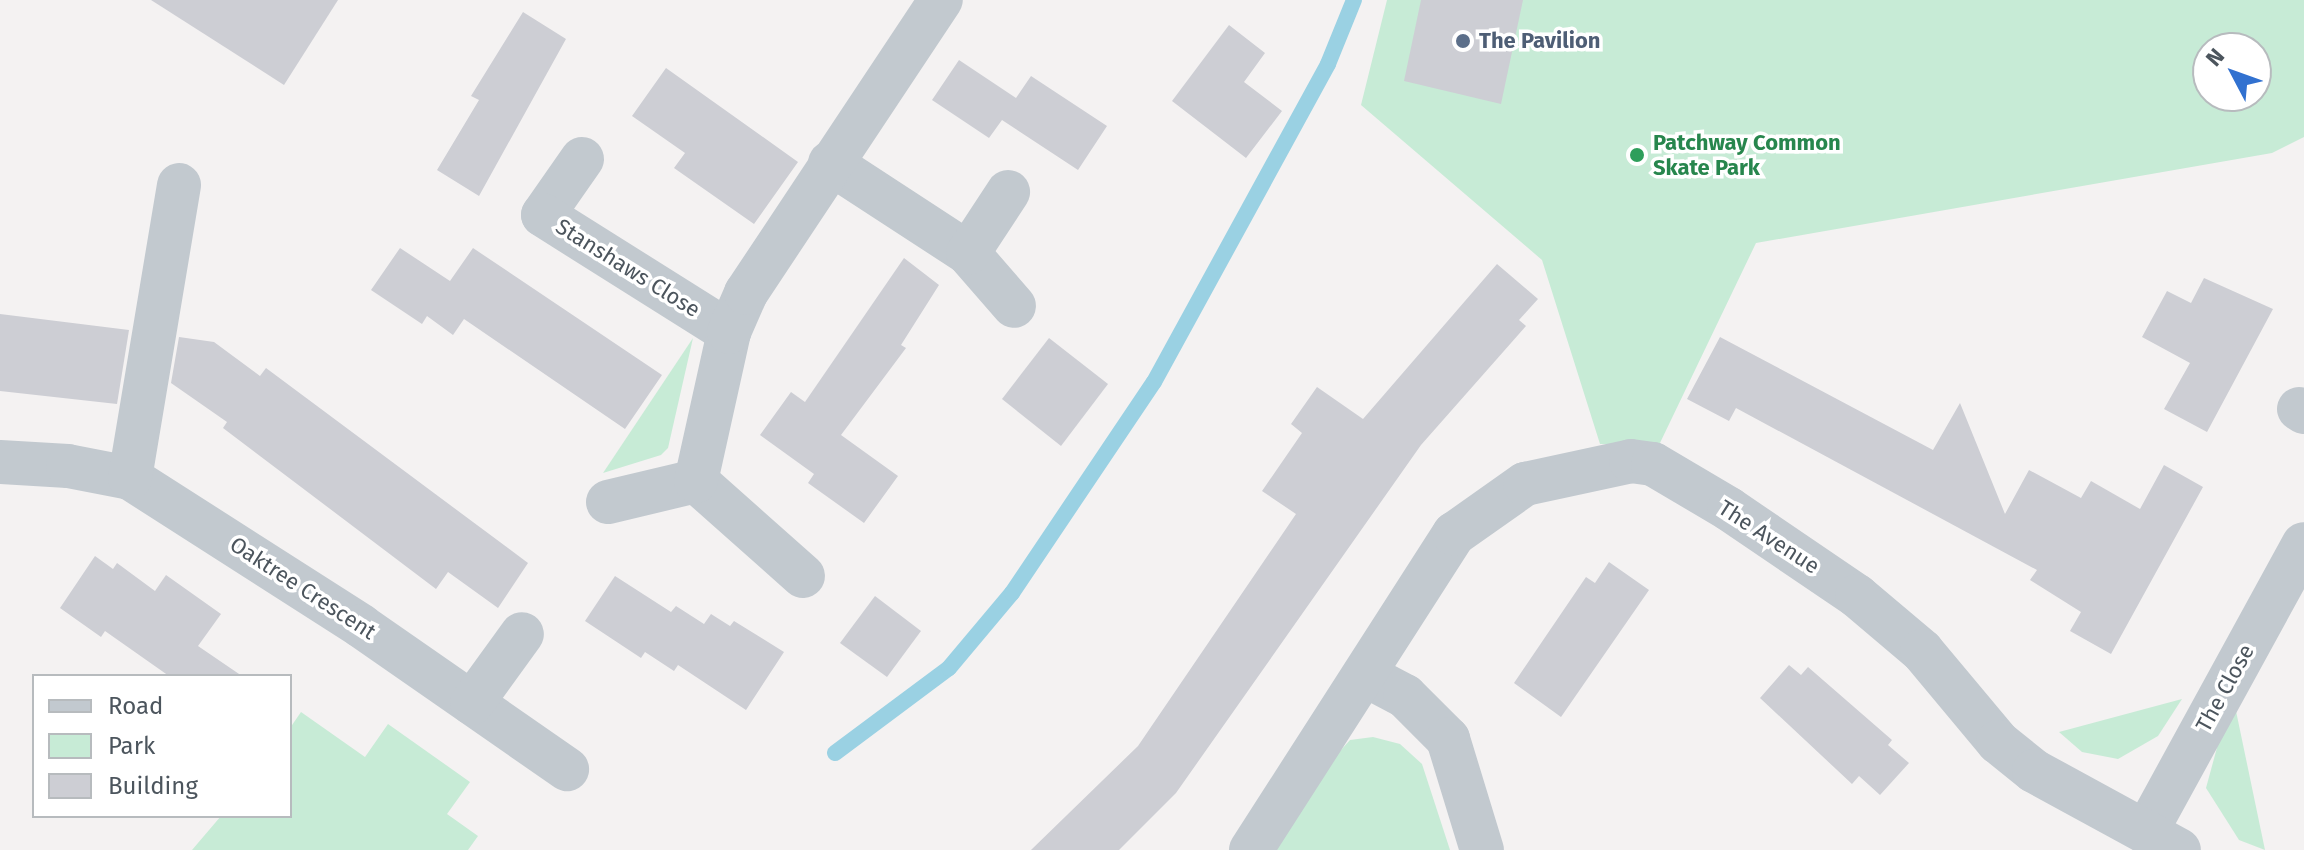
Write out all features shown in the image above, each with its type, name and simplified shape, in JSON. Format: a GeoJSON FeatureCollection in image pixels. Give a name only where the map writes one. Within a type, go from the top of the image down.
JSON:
{"type":"FeatureCollection","features":[{"type":"Feature","properties":{"kind":"street"},"geometry":{"type":"LineString","coordinates":[[696,481],[729,332],[746,293],[941,0]]}},
{"type":"Feature","properties":{"kind":"street","name":"Stanshaws Close"},"geometry":{"type":"LineString","coordinates":[[582,159],[543,215],[729,332]]}},
{"type":"Feature","properties":{"kind":"street"},"geometry":{"type":"LineString","coordinates":[[830,163],[968,253],[1014,306]]}},
{"type":"Feature","properties":{"kind":"street"},"geometry":{"type":"LineString","coordinates":[[130,478],[179,185]]}},
{"type":"Feature","properties":{"kind":"street"},"geometry":{"type":"LineString","coordinates":[[968,253],[1008,192]]}},
{"type":"Feature","properties":{"kind":"street","name":"The Avenue"},"geometry":{"type":"LineString","coordinates":[[1251,850],[1454,534],[1525,484],[1631,461],[1653,464],[1857,596],[1922,651],[1998,742],[2034,771],[2162,841]]}},
{"type":"Feature","properties":{"kind":"street","name":"Oaktree Crescent"},"geometry":{"type":"LineString","coordinates":[[0,462],[68,466],[130,478],[567,769]]}},
{"type":"Feature","properties":{"kind":"street"},"geometry":{"type":"LineString","coordinates":[[608,502],[696,481]]}},
{"type":"Feature","properties":{"kind":"street"},"geometry":{"type":"LineString","coordinates":[[696,481],[803,576]]}},
{"type":"Feature","properties":{"kind":"street","name":"The Close"},"geometry":{"type":"LineString","coordinates":[[2162,841],[2304,544]]}},
{"type":"Feature","properties":{"kind":"street"},"geometry":{"type":"LineString","coordinates":[[472,703],[522,634]]}},
{"type":"Feature","properties":{"kind":"street"},"geometry":{"type":"LineString","coordinates":[[1365,675],[1405,696],[1448,739],[1482,850]]}},
{"type":"Feature","properties":{"kind":"green space"},"geometry":{"type":"Polygon","coordinates":[[[1387,0],[2304,0],[2304,137],[2272,153],[1756,243],[1659,445],[1600,444],[1542,260],[1361,105],[1387,0]]]}},
{"type":"Feature","properties":{"kind":"green space"},"geometry":{"type":"Polygon","coordinates":[[[693,338],[668,448],[661,455],[603,473],[693,338]]]}},
{"type":"Feature","properties":{"kind":"green space"},"geometry":{"type":"Polygon","coordinates":[[[2182,699],[2158,736],[2118,759],[2082,752],[2059,732],[2182,699]]]}},
{"type":"Feature","properties":{"kind":"green space"},"geometry":{"type":"Polygon","coordinates":[[[2236,711],[2265,850],[2239,840],[2206,788],[2218,744],[2236,711]]]}},
{"type":"Feature","properties":{"kind":"green space"},"geometry":{"type":"Polygon","coordinates":[[[301,712],[365,757],[388,724],[470,782],[447,814],[478,836],[468,850],[192,850],[219,818],[292,818],[292,725],[301,712]]]}},
{"type":"Feature","properties":{"kind":"green space"},"geometry":{"type":"Polygon","coordinates":[[[1373,737],[1400,744],[1422,764],[1450,850],[1276,850],[1332,760],[1350,740],[1373,737]]]}},
{"type":"Feature","properties":{"kind":"building"},"geometry":{"type":"Polygon","coordinates":[[[151,0],[338,0],[284,85],[151,0]]]}},
{"type":"Feature","properties":{"kind":"building","name":"The Pavilion"},"geometry":{"type":"Polygon","coordinates":[[[1421,0],[1523,0],[1501,104],[1404,81],[1421,0]]]}},
{"type":"Feature","properties":{"kind":"building"},"geometry":{"type":"Polygon","coordinates":[[[523,12],[566,39],[479,196],[437,170],[479,100],[471,96],[523,12]]]}},
{"type":"Feature","properties":{"kind":"building"},"geometry":{"type":"Polygon","coordinates":[[[1229,25],[1265,53],[1244,82],[1282,111],[1246,158],[1172,101],[1229,25]]]}},
{"type":"Feature","properties":{"kind":"building"},"geometry":{"type":"Polygon","coordinates":[[[959,60],[1016,98],[1031,76],[1107,126],[1078,170],[1002,120],[989,138],[932,100],[959,60]]]}},
{"type":"Feature","properties":{"kind":"building"},"geometry":{"type":"Polygon","coordinates":[[[666,68],[798,162],[754,224],[674,168],[685,153],[632,116],[666,68]]]}},
{"type":"Feature","properties":{"kind":"building"},"geometry":{"type":"Polygon","coordinates":[[[400,248],[450,281],[473,248],[662,375],[625,429],[464,319],[453,335],[427,316],[422,324],[371,290],[400,248]]]}},
{"type":"Feature","properties":{"kind":"building"},"geometry":{"type":"Polygon","coordinates":[[[904,258],[939,285],[901,345],[906,348],[841,435],[898,476],[864,523],[808,483],[814,474],[760,435],[791,392],[805,402],[904,258]]]}},
{"type":"Feature","properties":{"kind":"building"},"geometry":{"type":"Polygon","coordinates":[[[1497,264],[1538,299],[1519,320],[1526,326],[1421,445],[1176,793],[1119,850],[1031,850],[1138,746],[1296,514],[1262,491],[1302,433],[1291,424],[1317,387],[1363,419],[1497,264]]]}},
{"type":"Feature","properties":{"kind":"building"},"geometry":{"type":"Polygon","coordinates":[[[2204,278],[2273,309],[2207,432],[2164,409],[2190,363],[2142,337],[2167,291],[2191,303],[2204,278]]]}},
{"type":"Feature","properties":{"kind":"building"},"geometry":{"type":"Polygon","coordinates":[[[0,314],[129,330],[117,404],[0,391],[0,314]]]}},
{"type":"Feature","properties":{"kind":"building"},"geometry":{"type":"Polygon","coordinates":[[[179,337],[214,342],[260,376],[266,368],[528,563],[498,608],[448,572],[436,589],[223,428],[227,422],[171,383],[179,337]]]}},
{"type":"Feature","properties":{"kind":"building"},"geometry":{"type":"Polygon","coordinates":[[[1720,337],[1933,450],[1960,403],[2005,514],[2029,470],[2081,498],[2091,481],[2140,509],[2164,465],[2203,487],[2111,654],[2070,631],[2081,612],[2030,580],[2037,570],[1736,408],[1729,421],[1687,399],[1720,337]]]}},
{"type":"Feature","properties":{"kind":"building"},"geometry":{"type":"Polygon","coordinates":[[[1049,338],[1108,384],[1061,446],[1002,399],[1049,338]]]}},
{"type":"Feature","properties":{"kind":"building"},"geometry":{"type":"Polygon","coordinates":[[[95,556],[113,569],[117,563],[155,591],[166,575],[221,614],[198,646],[239,674],[166,674],[105,631],[101,637],[60,608],[95,556]]]}},
{"type":"Feature","properties":{"kind":"building"},"geometry":{"type":"Polygon","coordinates":[[[1609,562],[1649,590],[1561,717],[1514,683],[1586,577],[1595,583],[1609,562]]]}},
{"type":"Feature","properties":{"kind":"building"},"geometry":{"type":"Polygon","coordinates":[[[615,576],[671,612],[676,606],[704,624],[711,614],[730,626],[734,621],[784,652],[746,710],[678,665],[674,671],[645,652],[641,658],[585,621],[615,576]]]}},
{"type":"Feature","properties":{"kind":"building"},"geometry":{"type":"Polygon","coordinates":[[[875,596],[921,631],[887,677],[840,643],[875,596]]]}},
{"type":"Feature","properties":{"kind":"building"},"geometry":{"type":"Polygon","coordinates":[[[1789,665],[1801,675],[1808,667],[1892,740],[1888,745],[1909,763],[1880,795],[1859,776],[1852,784],[1760,698],[1789,665]]]}},
{"type":"Feature","properties":{"kind":"waterway"},"geometry":{"type":"LineString","coordinates":[[835,753],[949,668],[1012,593],[1154,382],[1328,64],[1354,0]]}},
{"type":"Feature","properties":{"kind":"place","name":"The Pavilion"},"geometry":{"type":"Point","coordinates":[1463,41]}},
{"type":"Feature","properties":{"kind":"place","name":"Patchway Common Skate Park"},"geometry":{"type":"Point","coordinates":[1637,155]}}]}
